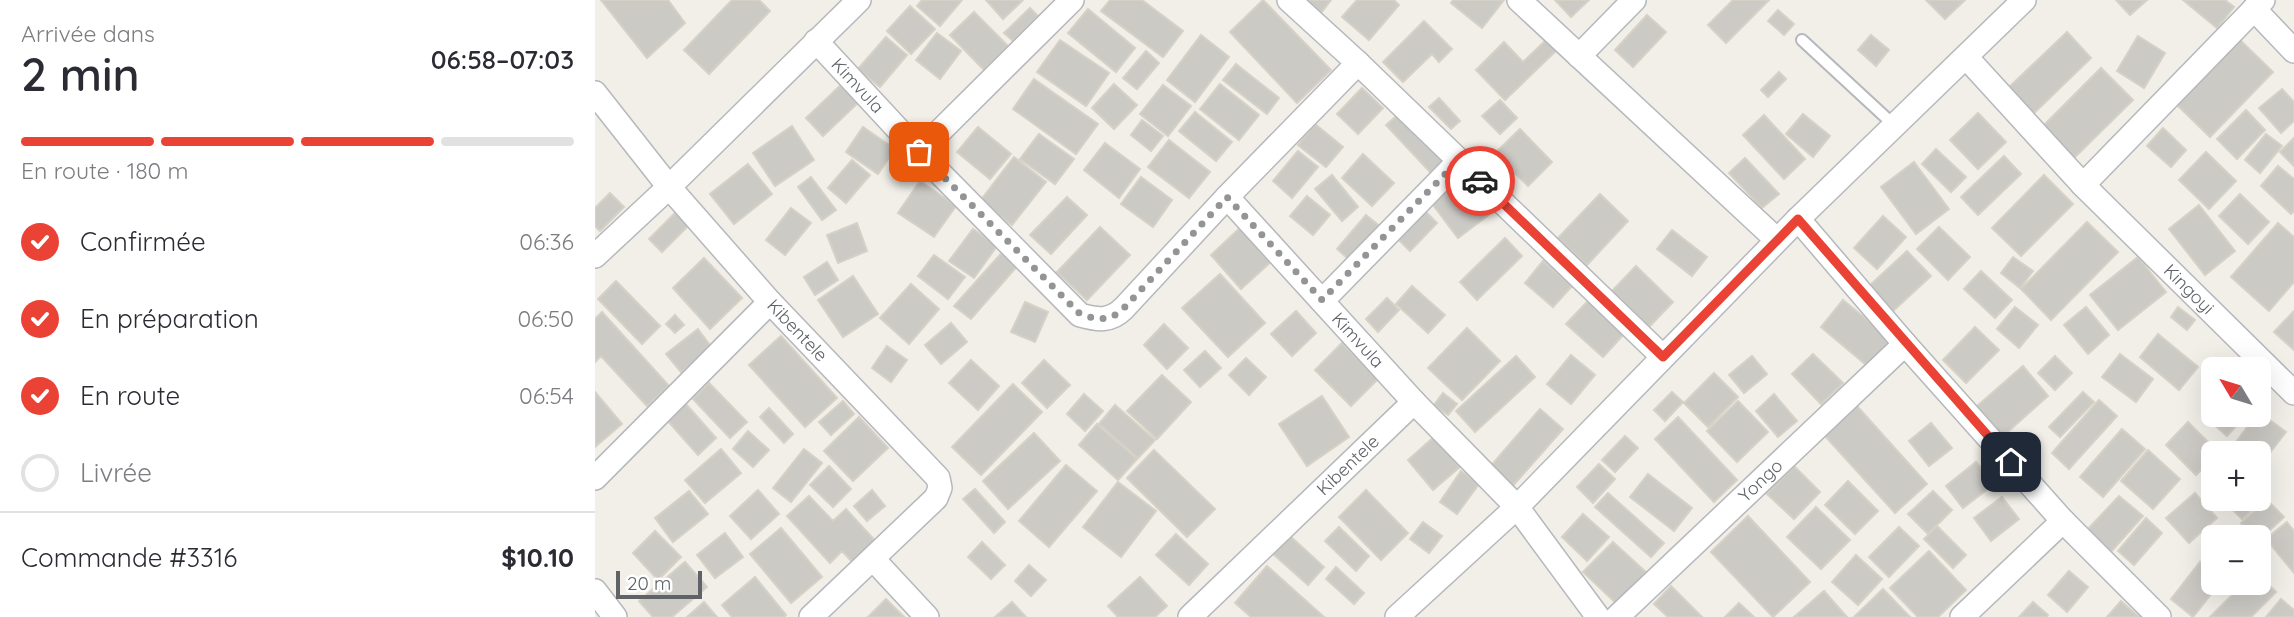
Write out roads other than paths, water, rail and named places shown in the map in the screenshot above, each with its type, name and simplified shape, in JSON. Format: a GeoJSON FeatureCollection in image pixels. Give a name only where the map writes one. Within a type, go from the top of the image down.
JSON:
{"type":"FeatureCollection","features":[{"type":"Feature","properties":{"kind":"street"},"geometry":{"type":"LineString","coordinates":[[595,256],[859,0]]}},
{"type":"Feature","properties":{"kind":"street"},"geometry":{"type":"LineString","coordinates":[[919,152],[1072,0]]}},
{"type":"Feature","properties":{"kind":"street"},"geometry":{"type":"LineString","coordinates":[[1289,0],[1663,357]]}},
{"type":"Feature","properties":{"kind":"street"},"geometry":{"type":"LineString","coordinates":[[1520,0],[1777,240]]}},
{"type":"Feature","properties":{"kind":"street"},"geometry":{"type":"LineString","coordinates":[[1580,56],[1633,0]]}},
{"type":"Feature","properties":{"kind":"street"},"geometry":{"type":"LineString","coordinates":[[1397,617],[1517,507],[1798,219],[2024,0]]}},
{"type":"Feature","properties":{"kind":"street"},"geometry":{"type":"LineString","coordinates":[[2083,185],[2258,5],[2294,51]]}},
{"type":"Feature","properties":{"kind":"street","name":"Kimvula"},"geometry":{"type":"LineString","coordinates":[[815,41],[919,152],[1080,314],[1106,320],[1117,316],[1227,197],[1414,402],[1517,507]]}},
{"type":"Feature","properties":{"kind":"street","name":"Kingoyi"},"geometry":{"type":"LineString","coordinates":[[1966,57],[2083,185],[2294,393]]}},
{"type":"Feature","properties":{"kind":"street"},"geometry":{"type":"LineString","coordinates":[[1227,197],[1358,63]]}},
{"type":"Feature","properties":{"kind":"street","name":"Kibentele"},"geometry":{"type":"LineString","coordinates":[[595,93],[669,187],[770,302],[938,478],[940,488],[936,498],[811,617]]}},
{"type":"Feature","properties":{"kind":"street"},"geometry":{"type":"LineString","coordinates":[[1322,300],[1459,160]]}},
{"type":"Feature","properties":{"kind":"street"},"geometry":{"type":"LineString","coordinates":[[1798,219],[2063,521],[2159,617]]}},
{"type":"Feature","properties":{"kind":"street"},"geometry":{"type":"LineString","coordinates":[[595,478],[770,302]]}},
{"type":"Feature","properties":{"kind":"street","name":"Yongo"},"geometry":{"type":"LineString","coordinates":[[1617,617],[1905,344]]}},
{"type":"Feature","properties":{"kind":"street","name":"Kibentele"},"geometry":{"type":"LineString","coordinates":[[1190,617],[1414,402]]}},
{"type":"Feature","properties":{"kind":"street"},"geometry":{"type":"LineString","coordinates":[[1517,507],[1598,617]]}},
{"type":"Feature","properties":{"kind":"street"},"geometry":{"type":"LineString","coordinates":[[1962,617],[2063,521]]}},
{"type":"Feature","properties":{"kind":"street"},"geometry":{"type":"LineString","coordinates":[[873,559],[927,617]]}},
{"type":"Feature","properties":{"kind":"street"},"geometry":{"type":"LineString","coordinates":[[595,591],[615,617]]}},
{"type":"Feature","properties":{"kind":"lane"},"geometry":{"type":"LineString","coordinates":[[1802,40],[1895,126]]}}]}
